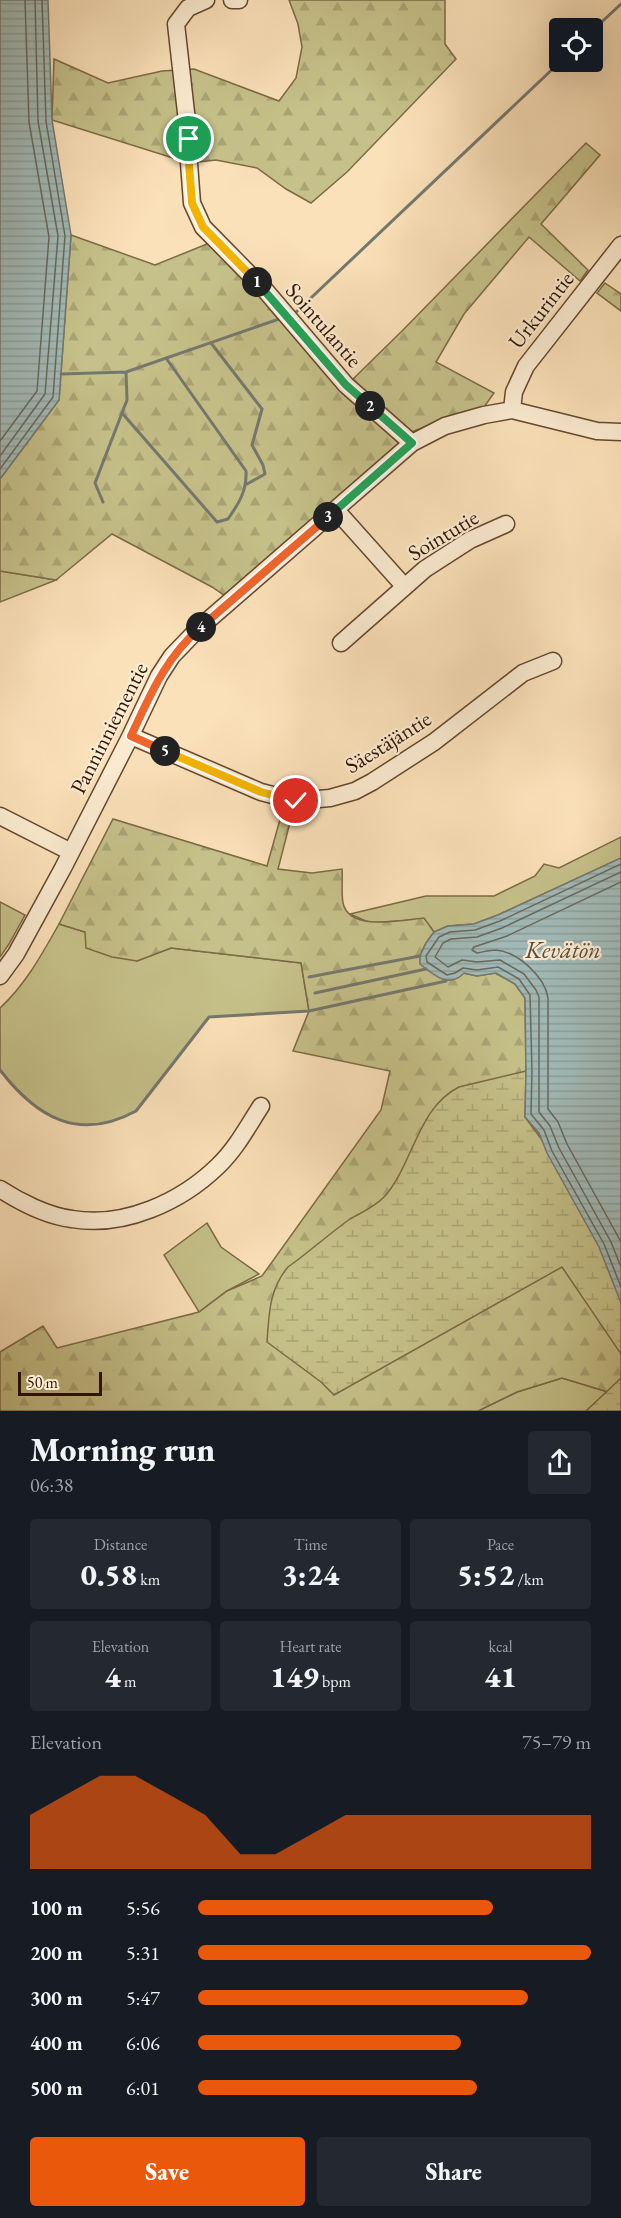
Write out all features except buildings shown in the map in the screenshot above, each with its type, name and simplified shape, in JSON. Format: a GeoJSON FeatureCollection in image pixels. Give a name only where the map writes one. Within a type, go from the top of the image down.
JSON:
{"type":"FeatureCollection","features":[{"type":"Feature","properties":{"kind":"street","name":"Sointulantie"},"geometry":{"type":"LineString","coordinates":[[206,0],[188,8],[176,24],[189,139],[192,203],[203,227],[265,290],[346,385],[412,443]]}},
{"type":"Feature","properties":{"kind":"street"},"geometry":{"type":"LineString","coordinates":[[232,0],[238,0]]}},
{"type":"Feature","properties":{"kind":"street","name":"Urkurintie"},"geometry":{"type":"LineString","coordinates":[[512,410],[514,393],[526,366],[621,245]]}},
{"type":"Feature","properties":{"kind":"street","name":"Panninniementie"},"geometry":{"type":"LineString","coordinates":[[0,976],[16,954],[71,852],[159,676],[172,656],[189,637],[412,443],[445,426],[512,410],[597,431],[621,432]]}},
{"type":"Feature","properties":{"kind":"street","name":"Sointutie"},"geometry":{"type":"LineString","coordinates":[[336,510],[404,586]]}},
{"type":"Feature","properties":{"kind":"street","name":"Sointutie"},"geometry":{"type":"LineString","coordinates":[[341,643],[404,586],[441,558],[470,540],[506,524]]}},
{"type":"Feature","properties":{"kind":"street","name":"Säestäjäntie"},"geometry":{"type":"LineString","coordinates":[[131,736],[261,792],[296,801],[330,798],[355,791],[372,782],[434,742],[523,673],[553,661]]}},
{"type":"Feature","properties":{"kind":"street"},"geometry":{"type":"LineString","coordinates":[[0,816],[71,852]]}},
{"type":"Feature","properties":{"kind":"street"},"geometry":{"type":"LineString","coordinates":[[0,1189],[22,1202],[72,1219],[115,1220],[146,1211],[183,1194],[219,1166],[261,1106]]}},
{"type":"Feature","properties":{"kind":"green space"},"geometry":{"type":"Polygon","coordinates":[[[289,0],[445,0],[445,44],[456,59],[347,172],[311,203],[286,189],[257,168],[216,160],[189,163],[52,120],[54,59],[108,83],[162,71],[194,69],[279,101],[296,78],[302,47],[298,24],[289,0]]]}},
{"type":"Feature","properties":{"kind":"green space"},"geometry":{"type":"Polygon","coordinates":[[[586,143],[600,155],[541,224],[588,270],[580,281],[529,237],[464,314],[436,362],[494,393],[484,407],[409,433],[351,381],[586,143]]]}},
{"type":"Feature","properties":{"kind":"green space"},"geometry":{"type":"Polygon","coordinates":[[[71,235],[155,265],[217,240],[412,443],[231,600],[212,587],[112,534],[56,580],[0,571],[0,479],[59,400],[71,235]]]}},
{"type":"Feature","properties":{"kind":"green space"},"geometry":{"type":"Polygon","coordinates":[[[605,283],[621,294],[621,311],[597,293],[605,283]]]}},
{"type":"Feature","properties":{"kind":"green space"},"geometry":{"type":"Polygon","coordinates":[[[0,571],[56,580],[0,602],[0,571]]]}},
{"type":"Feature","properties":{"kind":"green space"},"geometry":{"type":"Polygon","coordinates":[[[284,805],[294,807],[278,869],[312,873],[342,869],[343,903],[347,912],[355,918],[391,922],[424,918],[434,932],[424,947],[420,964],[477,976],[495,973],[515,984],[525,998],[525,1117],[539,1133],[621,1303],[621,1394],[562,1378],[517,1392],[478,1411],[1,1411],[0,1352],[43,1326],[57,1348],[199,1312],[227,1291],[262,1276],[381,1110],[390,1071],[293,1051],[309,1011],[301,963],[171,948],[137,961],[112,957],[86,948],[85,932],[59,924],[113,819],[267,866],[284,805]]]}},
{"type":"Feature","properties":{"kind":"green space"},"geometry":{"type":"Polygon","coordinates":[[[621,837],[621,858],[474,924],[448,926],[434,932],[424,919],[370,923],[350,914],[426,896],[494,896],[535,876],[544,864],[559,868],[621,837]]]}},
{"type":"Feature","properties":{"kind":"green space"},"geometry":{"type":"Polygon","coordinates":[[[0,902],[25,915],[0,957],[0,902]]]}},
{"type":"Feature","properties":{"kind":"green space"},"geometry":{"type":"Polygon","coordinates":[[[59,924],[85,932],[137,961],[171,948],[301,963],[309,1011],[209,1017],[136,1111],[115,1120],[96,1124],[78,1124],[60,1120],[29,1101],[0,1070],[0,1008],[26,979],[59,924]]]}},
{"type":"Feature","properties":{"kind":"green space"},"geometry":{"type":"Polygon","coordinates":[[[526,1071],[525,1117],[621,1247],[621,1354],[562,1267],[334,1395],[321,1382],[267,1342],[271,1303],[282,1275],[288,1267],[334,1231],[385,1196],[395,1183],[425,1122],[445,1096],[459,1087],[526,1071]]]}},
{"type":"Feature","properties":{"kind":"green space"},"geometry":{"type":"Polygon","coordinates":[[[207,1223],[221,1247],[259,1274],[227,1291],[199,1312],[164,1255],[207,1223]]]}},
{"type":"Feature","properties":{"kind":"green space"},"geometry":{"type":"Polygon","coordinates":[[[562,1378],[608,1392],[586,1411],[478,1411],[517,1392],[562,1378]]]}},
{"type":"Feature","properties":{"kind":"green space"},"geometry":{"type":"Polygon","coordinates":[[[621,1378],[621,1411],[586,1411],[621,1378]]]}},
{"type":"Feature","properties":{"kind":"water"},"geometry":{"type":"Polygon","coordinates":[[[0,0],[48,0],[52,120],[71,235],[59,400],[0,479],[0,0]]]}},
{"type":"Feature","properties":{"kind":"water","name":"Kevätön"},"geometry":{"type":"Polygon","coordinates":[[[621,858],[621,1303],[599,1247],[547,1153],[539,1133],[525,1117],[525,998],[515,984],[496,973],[477,976],[464,973],[453,980],[442,979],[420,964],[420,956],[434,932],[448,926],[474,924],[498,915],[621,858]]]}},
{"type":"Feature","properties":{"kind":"waterway"},"geometry":{"type":"LineString","coordinates":[[603,21],[621,4]]}},
{"type":"Feature","properties":{"kind":"waterway"},"geometry":{"type":"LineString","coordinates":[[294,314],[549,72]]}},
{"type":"Feature","properties":{"kind":"waterway"},"geometry":{"type":"LineString","coordinates":[[61,374],[126,372],[282,318]]}},
{"type":"Feature","properties":{"kind":"waterway"},"geometry":{"type":"LineString","coordinates":[[211,343],[262,409],[252,445],[263,465],[265,474],[247,484]]}},
{"type":"Feature","properties":{"kind":"waterway"},"geometry":{"type":"LineString","coordinates":[[122,413],[217,522],[228,519],[242,496],[246,471],[166,358]]}},
{"type":"Feature","properties":{"kind":"waterway"},"geometry":{"type":"LineString","coordinates":[[103,502],[95,483],[127,400],[126,372]]}},
{"type":"Feature","properties":{"kind":"waterway"},"geometry":{"type":"LineString","coordinates":[[309,977],[420,956]]}},
{"type":"Feature","properties":{"kind":"waterway"},"geometry":{"type":"LineString","coordinates":[[315,993],[426,969]]}},
{"type":"Feature","properties":{"kind":"waterway"},"geometry":{"type":"LineString","coordinates":[[0,1070],[14,1087],[44,1112],[60,1120],[78,1124],[96,1124],[115,1120],[136,1111],[209,1017],[309,1011],[446,981]]}},
{"type":"Feature","properties":{"kind":"route"},"geometry":{"type":"LineString","coordinates":[[189,139],[192,203],[203,227],[265,290],[346,385],[412,443],[189,637],[172,656],[159,676],[131,736],[261,792],[296,801]]}}]}
